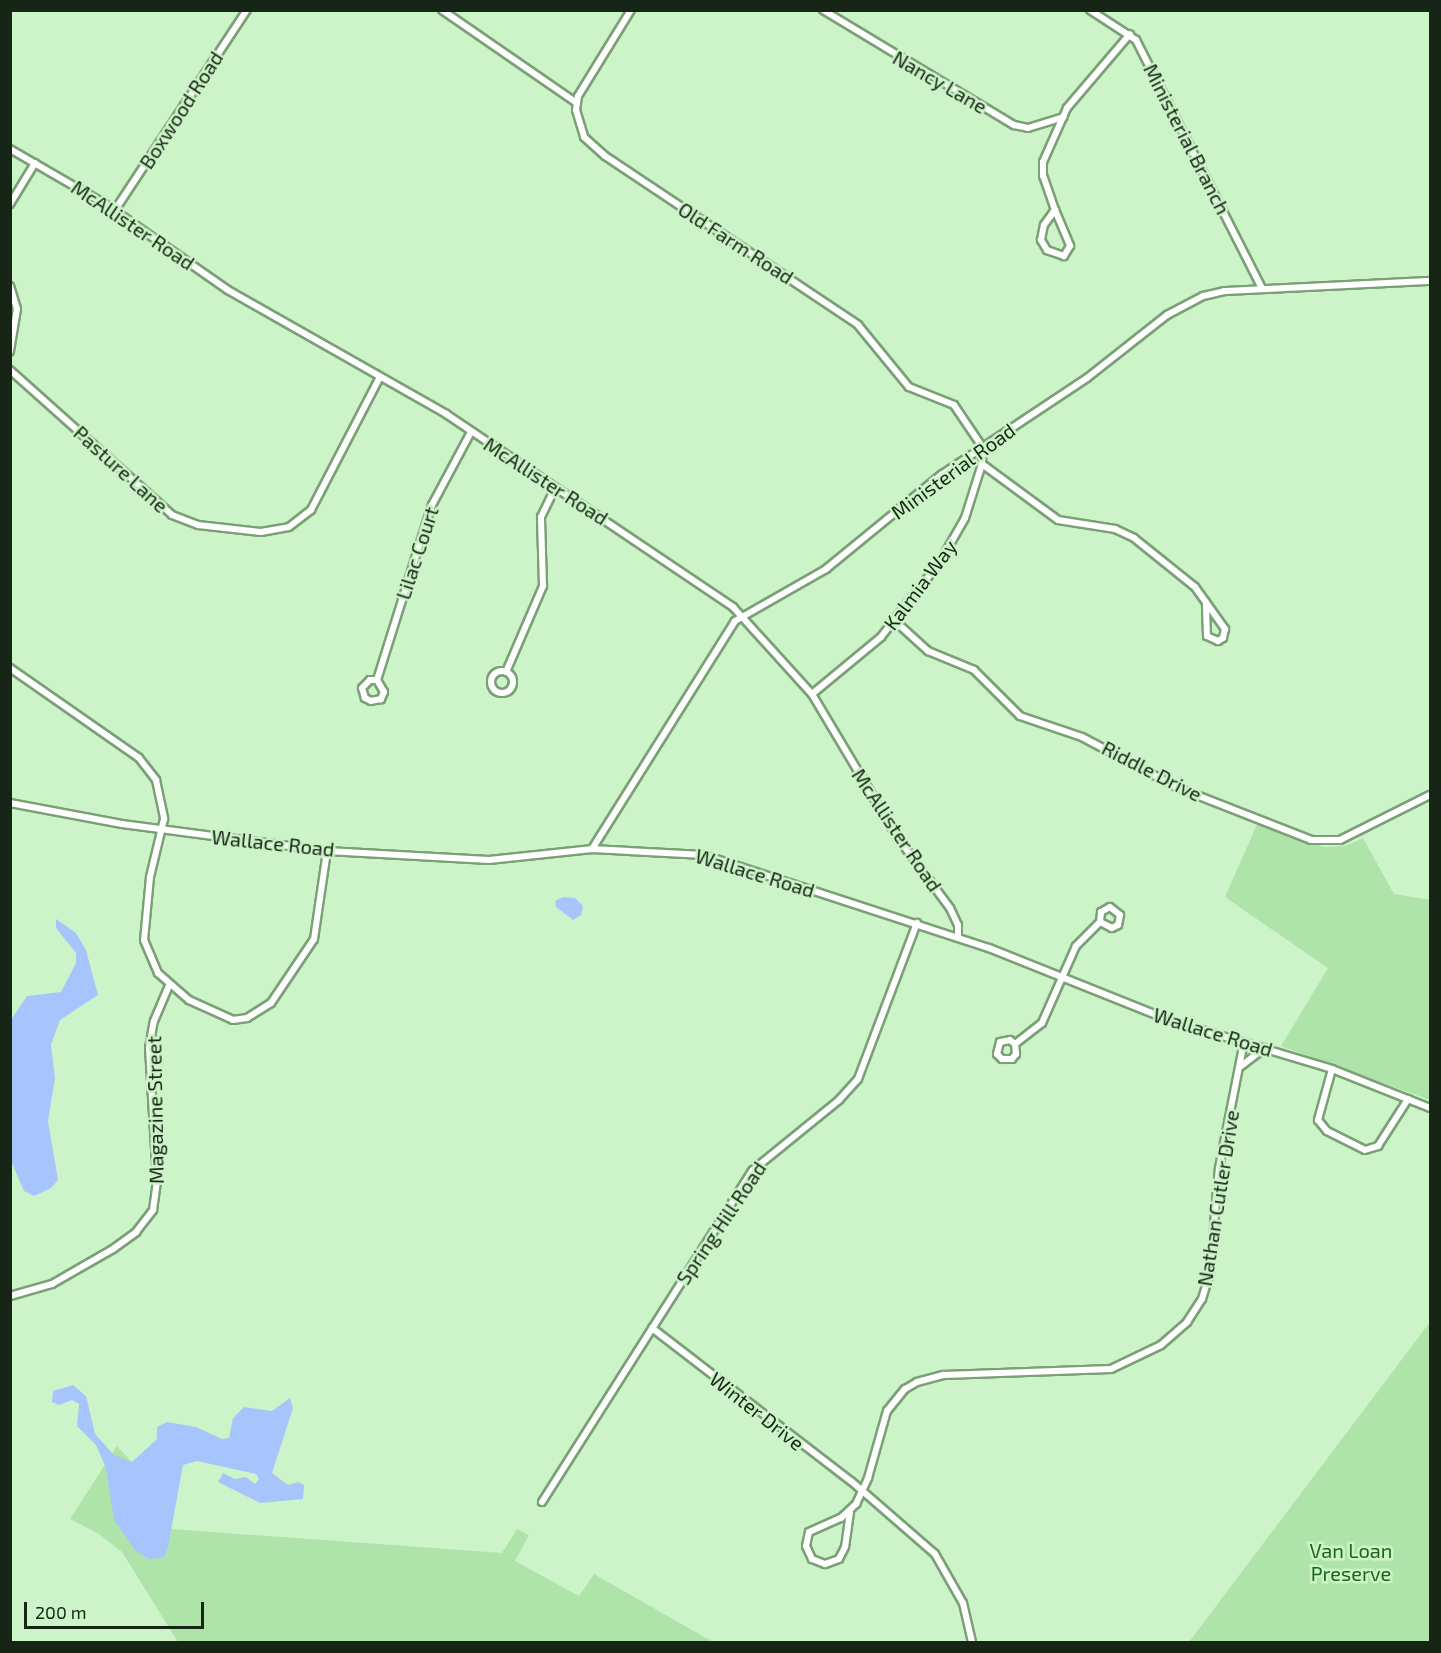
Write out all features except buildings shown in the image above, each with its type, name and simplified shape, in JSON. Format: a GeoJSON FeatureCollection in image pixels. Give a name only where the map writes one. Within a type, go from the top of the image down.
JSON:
{"type":"FeatureCollection","features":[{"type":"Feature","properties":{"kind":"street","name":"Boxwood Road"},"geometry":{"type":"LineString","coordinates":[[115,210],[247,10]]}},
{"type":"Feature","properties":{"kind":"street"},"geometry":{"type":"LineString","coordinates":[[442,10],[576,103],[631,10]]}},
{"type":"Feature","properties":{"kind":"street","name":"Nancy Lane"},"geometry":{"type":"LineString","coordinates":[[823,10],[1014,125],[1028,128],[1063,117]]}},
{"type":"Feature","properties":{"kind":"street"},"geometry":{"type":"LineString","coordinates":[[1054,210],[1044,225],[1041,240],[1047,250],[1064,256],[1070,246],[1054,210],[1042,166],[1063,117],[1130,33],[1090,10]]}},
{"type":"Feature","properties":{"kind":"street","name":"Ministerial Branch"},"geometry":{"type":"LineString","coordinates":[[1130,33],[1262,288]]}},
{"type":"Feature","properties":{"kind":"street","name":"Old Farm Road"},"geometry":{"type":"LineString","coordinates":[[576,103],[580,130],[597,151],[858,324],[904,383],[954,405],[983,448]]}},
{"type":"Feature","properties":{"kind":"street","name":"McAllister Road"},"geometry":{"type":"LineString","coordinates":[[10,149],[115,210],[228,290],[471,432],[554,490],[633,537],[743,615],[812,694],[898,838],[950,908],[958,925],[958,938]]}},
{"type":"Feature","properties":{"kind":"street"},"geometry":{"type":"LineString","coordinates":[[10,204],[35,163]]}},
{"type":"Feature","properties":{"kind":"street","name":"Ministerial Road"},"geometry":{"type":"LineString","coordinates":[[592,849],[721,639],[743,615],[826,569],[917,494],[1087,378],[1179,308],[1217,292],[1431,281]]}},
{"type":"Feature","properties":{"kind":"street"},"geometry":{"type":"LineString","coordinates":[[10,286],[17,309],[10,351]]}},
{"type":"Feature","properties":{"kind":"street","name":"Pasture Lane"},"geometry":{"type":"LineString","coordinates":[[10,370],[172,515],[198,525],[261,532],[289,527],[311,510],[379,379]]}},
{"type":"Feature","properties":{"kind":"street","name":"Lilac Court"},"geometry":{"type":"LineString","coordinates":[[377,680],[432,505],[471,432]]}},
{"type":"Feature","properties":{"kind":"street","name":"Kalmia Way"},"geometry":{"type":"LineString","coordinates":[[812,694],[895,621],[956,538],[982,464],[983,448]]}},
{"type":"Feature","properties":{"kind":"street"},"geometry":{"type":"LineString","coordinates":[[982,464],[1058,520],[1128,534],[1190,582],[1206,602],[1225,629],[1221,640],[1215,641],[1207,636],[1206,602]]}},
{"type":"Feature","properties":{"kind":"street"},"geometry":{"type":"LineString","coordinates":[[506,672],[543,586],[541,517],[554,490]]}},
{"type":"Feature","properties":{"kind":"street","name":"Riddle Drive"},"geometry":{"type":"LineString","coordinates":[[895,621],[928,651],[974,670],[1020,716],[1082,736],[1176,787],[1311,840],[1340,840],[1431,795]]}},
{"type":"Feature","properties":{"kind":"street"},"geometry":{"type":"LineString","coordinates":[[10,668],[149,768],[163,806],[162,829],[150,877],[144,933],[154,967],[169,986],[219,1017],[248,1018],[260,1012],[289,981],[314,939],[327,851]]}},
{"type":"Feature","properties":{"kind":"street","name":"Wallace Road"},"geometry":{"type":"LineString","coordinates":[[10,803],[162,829],[327,851],[489,860],[592,849],[705,855],[917,923],[1063,977],[1169,1020],[1332,1069],[1431,1108]]}},
{"type":"Feature","properties":{"kind":"street"},"geometry":{"type":"LineString","coordinates":[[1016,1044],[1042,1023],[1080,940],[1100,922]]}},
{"type":"Feature","properties":{"kind":"street","name":"Spring Hill Road"},"geometry":{"type":"LineString","coordinates":[[542,1502],[753,1170],[839,1100],[858,1080],[917,923]]}},
{"type":"Feature","properties":{"kind":"street","name":"Magazine Street"},"geometry":{"type":"LineString","coordinates":[[10,1296],[52,1284],[113,1249],[141,1227],[153,1210],[157,1182],[149,1048],[154,1021],[169,986]]}},
{"type":"Feature","properties":{"kind":"street","name":"Nathan Cutler Drive"},"geometry":{"type":"LineString","coordinates":[[850,1512],[809,1532],[806,1546],[812,1559],[825,1564],[839,1559],[845,1547],[850,1512],[863,1491],[887,1411],[917,1382],[944,1375],[1111,1369],[1161,1345],[1187,1322],[1202,1299],[1210,1272],[1220,1168],[1244,1042]]}},
{"type":"Feature","properties":{"kind":"street"},"geometry":{"type":"LineString","coordinates":[[1241,1066],[1265,1048]]}},
{"type":"Feature","properties":{"kind":"street"},"geometry":{"type":"LineString","coordinates":[[1332,1069],[1318,1120],[1327,1131],[1365,1150],[1378,1146],[1408,1099]]}},
{"type":"Feature","properties":{"kind":"street","name":"Winter Drive"},"geometry":{"type":"LineString","coordinates":[[652,1328],[863,1491],[944,1565],[969,1616],[972,1642]]}},
{"type":"Feature","properties":{"kind":"green space"},"geometry":{"type":"Polygon","coordinates":[[[1258,822],[1324,847],[1345,846],[1363,838],[1394,894],[1430,900],[1430,1100],[1281,1046],[1328,968],[1225,897],[1258,822]]]}},
{"type":"Feature","properties":{"kind":"green space","name":"Van Loan Preserve"},"geometry":{"type":"Polygon","coordinates":[[[1430,1322],[1430,1642],[1189,1642],[1299,1496],[1430,1322]]]}},
{"type":"Feature","properties":{"kind":"green space"},"geometry":{"type":"Polygon","coordinates":[[[117,1446],[153,1485],[157,1528],[502,1553],[517,1529],[529,1535],[515,1561],[579,1596],[594,1574],[713,1642],[178,1642],[122,1552],[99,1534],[70,1519],[117,1446]]]}},
{"type":"Feature","properties":{"kind":"water"},"geometry":{"type":"Polygon","coordinates":[[[563,897],[575,898],[583,906],[581,915],[573,920],[556,907],[555,901],[563,897]]]}},
{"type":"Feature","properties":{"kind":"water"},"geometry":{"type":"Polygon","coordinates":[[[56,919],[76,933],[86,950],[98,995],[60,1020],[51,1045],[55,1078],[48,1121],[58,1180],[51,1188],[34,1196],[24,1191],[11,1161],[11,1020],[27,996],[61,992],[76,963],[76,953],[56,928],[56,919]]]}},
{"type":"Feature","properties":{"kind":"water"},"geometry":{"type":"Polygon","coordinates":[[[73,1385],[86,1396],[95,1434],[114,1455],[132,1462],[157,1439],[157,1427],[167,1422],[196,1427],[222,1439],[229,1438],[233,1418],[244,1407],[272,1411],[290,1398],[293,1408],[272,1473],[288,1485],[298,1482],[304,1485],[303,1499],[260,1503],[218,1482],[223,1473],[235,1479],[246,1477],[255,1484],[259,1479],[256,1474],[197,1461],[183,1465],[168,1547],[164,1557],[149,1559],[135,1550],[114,1520],[106,1468],[96,1445],[77,1426],[79,1404],[72,1400],[59,1405],[52,1402],[53,1391],[73,1385]]]}}]}
